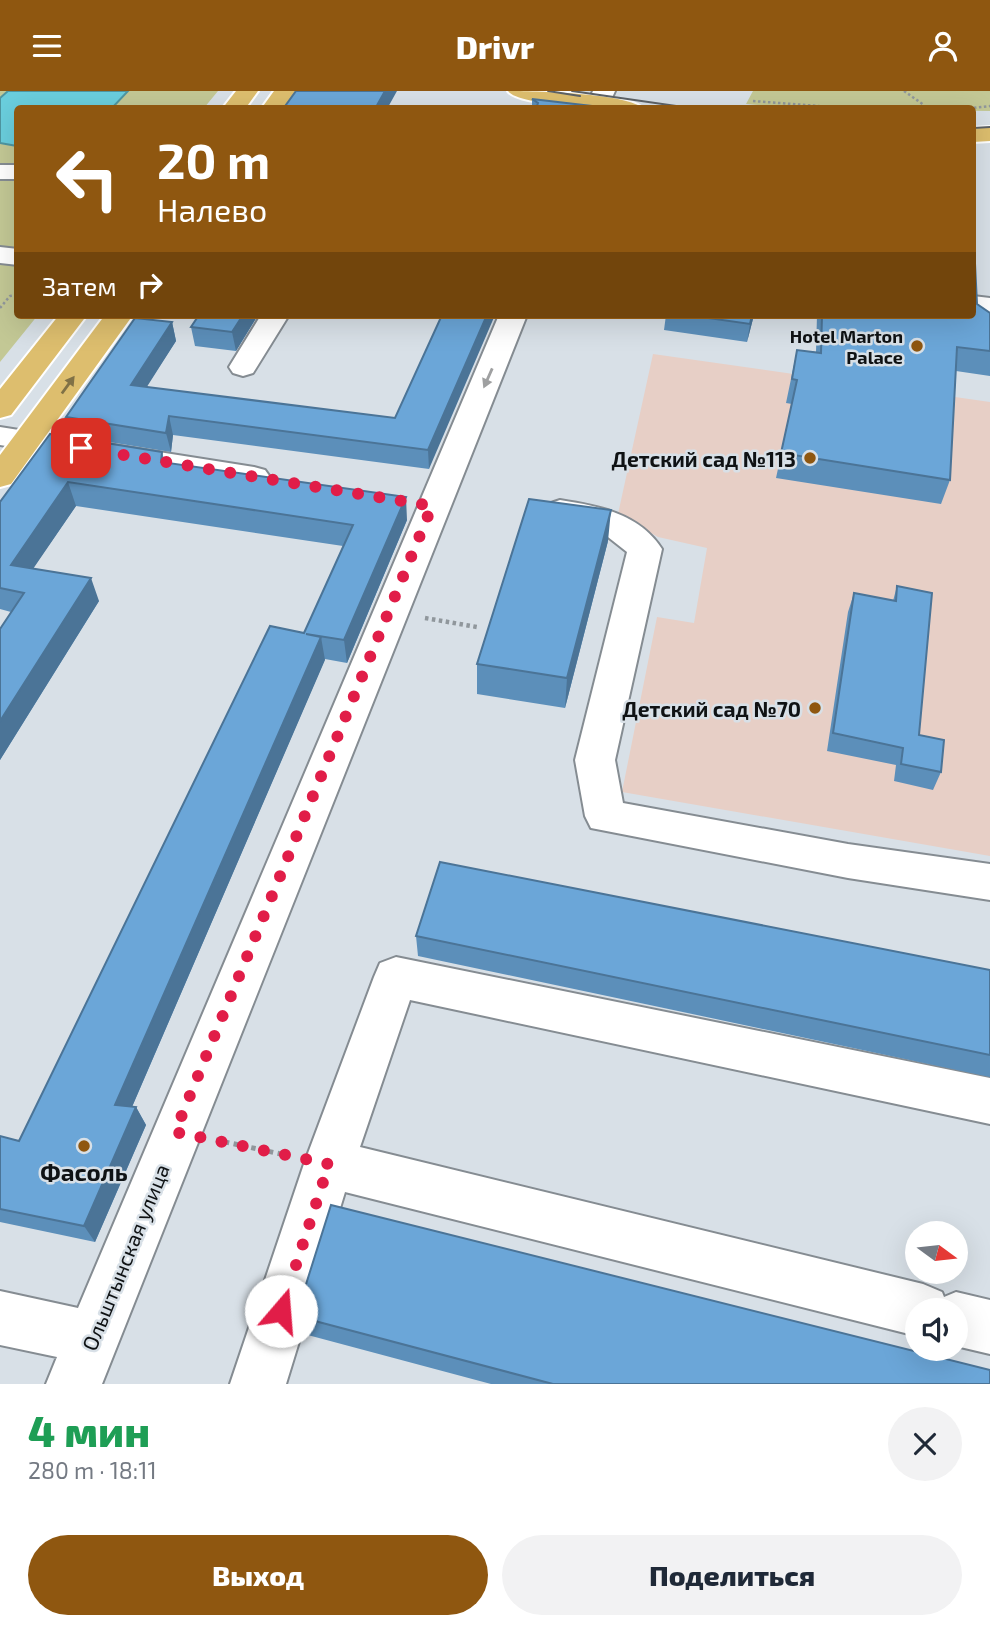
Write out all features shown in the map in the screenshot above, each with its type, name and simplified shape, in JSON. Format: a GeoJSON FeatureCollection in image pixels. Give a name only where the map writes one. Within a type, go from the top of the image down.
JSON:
{"type":"FeatureCollection","features":[{"type":"Feature","properties":{"kind":"main road"},"geometry":{"type":"LineString","coordinates":[[236,105],[247,91]]}},
{"type":"Feature","properties":{"kind":"main road"},"geometry":{"type":"LineString","coordinates":[[519,91],[599,101]]}},
{"type":"Feature","properties":{"kind":"main road"},"geometry":{"type":"LineString","coordinates":[[0,409],[70,319]]}},
{"type":"Feature","properties":{"kind":"main road"},"geometry":{"type":"LineString","coordinates":[[0,477],[14,438],[116,319]]}},
{"type":"Feature","properties":{"kind":"street"},"geometry":{"type":"LineString","coordinates":[[243,367],[273,319]]}},
{"type":"Feature","properties":{"kind":"street","name":"Ольштынская улица"},"geometry":{"type":"LineString","coordinates":[[83,1361],[390,612],[415,503],[511,319]]}},
{"type":"Feature","properties":{"kind":"street"},"geometry":{"type":"LineString","coordinates":[[14,438],[288,482]]}},
{"type":"Feature","properties":{"kind":"street"},"geometry":{"type":"LineString","coordinates":[[547,509],[603,517],[645,549],[595,760],[605,816],[848,861],[990,882]]}},
{"type":"Feature","properties":{"kind":"street"},"geometry":{"type":"LineString","coordinates":[[258,1384],[329,1164],[396,977],[990,1101]]}},
{"type":"Feature","properties":{"kind":"street"},"geometry":{"type":"LineString","coordinates":[[329,1164],[905,1307]]}},
{"type":"Feature","properties":{"kind":"street"},"geometry":{"type":"LineString","coordinates":[[0,1318],[83,1361]]}},
{"type":"Feature","properties":{"kind":"street"},"geometry":{"type":"LineString","coordinates":[[968,1322],[990,1327]]}},
{"type":"Feature","properties":{"kind":"path"},"geometry":{"type":"LineString","coordinates":[[904,91],[923,104]]}},
{"type":"Feature","properties":{"kind":"path"},"geometry":{"type":"LineString","coordinates":[[753,101],[806,105]]}},
{"type":"Feature","properties":{"kind":"path"},"geometry":{"type":"LineString","coordinates":[[0,308],[10,296],[14,296]]}},
{"type":"Feature","properties":{"kind":"path"},"geometry":{"type":"LineString","coordinates":[[390,612],[477,627]]}},
{"type":"Feature","properties":{"kind":"path"},"geometry":{"type":"LineString","coordinates":[[175,1132],[329,1164]]}},
{"type":"Feature","properties":{"kind":"shaded area"},"geometry":{"type":"Polygon","coordinates":[[[653,354],[990,402],[990,856],[622,792],[657,617],[694,623],[707,548],[658,537],[618,514],[653,354]]]}},
{"type":"Feature","properties":{"kind":"green space"},"geometry":{"type":"Polygon","coordinates":[[[0,91],[218,91],[206,105],[14,105],[14,319],[35,319],[0,362],[0,91]]]}},
{"type":"Feature","properties":{"kind":"green space"},"geometry":{"type":"Polygon","coordinates":[[[753,91],[990,91],[990,111],[976,111],[976,105],[746,104],[753,91]]]}},
{"type":"Feature","properties":{"kind":"water"},"geometry":{"type":"Polygon","coordinates":[[[8,91],[128,91],[115,105],[14,105],[14,145],[0,143],[0,98],[8,91]]]}},
{"type":"Feature","properties":{"kind":"building"},"geometry":{"type":"Polygon","coordinates":[[[296,91],[385,91],[377,105],[286,105],[296,91]]]}},
{"type":"Feature","properties":{"kind":"building"},"geometry":{"type":"Polygon","coordinates":[[[532,99],[584,105],[537,105],[532,99]]]}},
{"type":"Feature","properties":{"kind":"building"},"geometry":{"type":"Polygon","coordinates":[[[976,284],[977,304],[990,313],[990,351],[957,347],[950,480],[781,453],[797,380],[792,379],[797,350],[821,353],[822,319],[976,319],[976,284]]]}},
{"type":"Feature","properties":{"kind":"building"},"geometry":{"type":"Polygon","coordinates":[[[134,319],[144,319],[172,322],[131,385],[395,418],[440,319],[485,319],[428,450],[169,416],[166,433],[66,417],[134,319]]]}},
{"type":"Feature","properties":{"kind":"building"},"geometry":{"type":"Polygon","coordinates":[[[196,319],[240,319],[232,332],[191,327],[196,319]]]}},
{"type":"Feature","properties":{"kind":"building"},"geometry":{"type":"Polygon","coordinates":[[[715,319],[751,319],[750,324],[715,319]]]}},
{"type":"Feature","properties":{"kind":"building"},"geometry":{"type":"Polygon","coordinates":[[[50,434],[162,452],[161,462],[406,497],[344,640],[306,634],[321,637],[115,1105],[136,1107],[84,1226],[0,1209],[0,1136],[19,1141],[270,626],[304,633],[353,525],[68,482],[11,565],[91,578],[0,721],[0,629],[24,593],[0,588],[0,502],[50,434]]]}},
{"type":"Feature","properties":{"kind":"building"},"geometry":{"type":"Polygon","coordinates":[[[529,499],[611,510],[567,678],[477,664],[529,499]]]}},
{"type":"Feature","properties":{"kind":"building"},"geometry":{"type":"Polygon","coordinates":[[[897,586],[932,593],[919,735],[944,740],[941,772],[901,764],[903,748],[833,733],[854,593],[896,601],[897,586]]]}},
{"type":"Feature","properties":{"kind":"building"},"geometry":{"type":"Polygon","coordinates":[[[440,862],[990,970],[990,1055],[416,936],[440,862]]]}},
{"type":"Feature","properties":{"kind":"building"},"geometry":{"type":"Polygon","coordinates":[[[331,1205],[905,1349],[905,1361],[954,1361],[990,1370],[990,1384],[553,1384],[296,1316],[331,1205]]]}},
{"type":"Feature","properties":{"kind":"tram line"},"geometry":{"type":"LineString","coordinates":[[548,91],[580,96]]}},
{"type":"Feature","properties":{"kind":"tram line"},"geometry":{"type":"LineString","coordinates":[[572,91],[669,105]]}},
{"type":"Feature","properties":{"kind":"tram line"},"geometry":{"type":"LineString","coordinates":[[976,128],[990,127]]}},
{"type":"Feature","properties":{"kind":"place","name":"Hotel Marton Palace"},"geometry":{"type":"Point","coordinates":[917,346]}},
{"type":"Feature","properties":{"kind":"place","name":"Детский сад №113"},"geometry":{"type":"Point","coordinates":[810,458]}},
{"type":"Feature","properties":{"kind":"place","name":"Детский сад №70"},"geometry":{"type":"Point","coordinates":[815,708]}},
{"type":"Feature","properties":{"kind":"place","name":"Фасоль"},"geometry":{"type":"Point","coordinates":[84,1146]}},
{"type":"Feature","properties":{"kind":"route"},"geometry":{"type":"LineString","coordinates":[[81,448],[432,506],[175,1132],[329,1164],[281,1311]]}}]}
